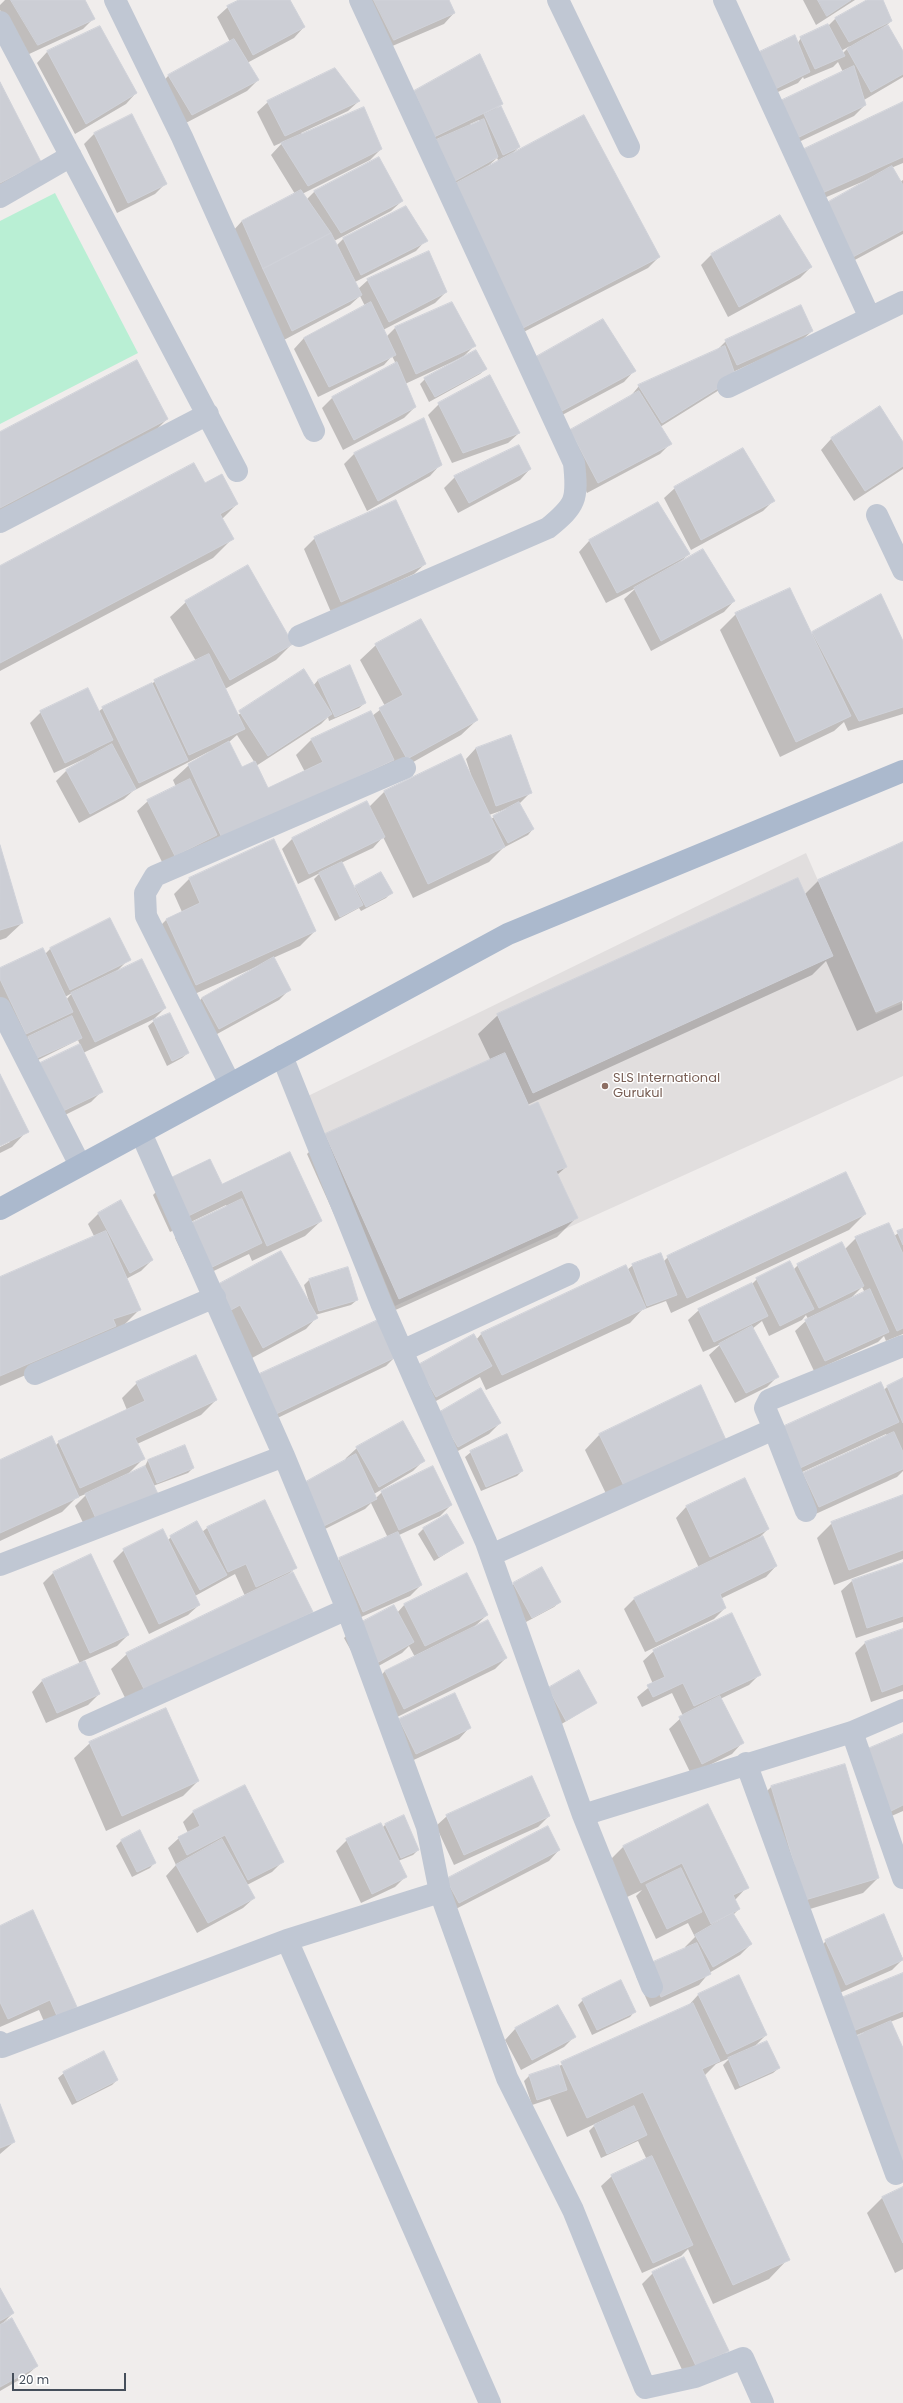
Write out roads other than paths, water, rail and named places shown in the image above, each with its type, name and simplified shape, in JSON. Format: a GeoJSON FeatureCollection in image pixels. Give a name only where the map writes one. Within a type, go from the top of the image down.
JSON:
{"type":"FeatureCollection","features":[{"type":"Feature","properties":{"kind":"main road"},"geometry":{"type":"LineString","coordinates":[[0,1209],[508,934],[903,771]]}},
{"type":"Feature","properties":{"kind":"street"},"geometry":{"type":"LineString","coordinates":[[115,0],[182,137],[314,431]]}},
{"type":"Feature","properties":{"kind":"street"},"geometry":{"type":"LineString","coordinates":[[299,636],[548,528],[569,510],[577,487],[574,463],[360,0]]}},
{"type":"Feature","properties":{"kind":"street"},"geometry":{"type":"LineString","coordinates":[[558,0],[629,147]]}},
{"type":"Feature","properties":{"kind":"street"},"geometry":{"type":"LineString","coordinates":[[724,0],[870,318]]}},
{"type":"Feature","properties":{"kind":"street"},"geometry":{"type":"LineString","coordinates":[[0,22],[237,471]]}},
{"type":"Feature","properties":{"kind":"street"},"geometry":{"type":"LineString","coordinates":[[0,197],[71,156]]}},
{"type":"Feature","properties":{"kind":"street"},"geometry":{"type":"LineString","coordinates":[[728,387],[903,302]]}},
{"type":"Feature","properties":{"kind":"street"},"geometry":{"type":"LineString","coordinates":[[0,522],[208,414]]}},
{"type":"Feature","properties":{"kind":"street"},"geometry":{"type":"LineString","coordinates":[[877,515],[903,570]]}},
{"type":"Feature","properties":{"kind":"street"},"geometry":{"type":"LineString","coordinates":[[230,1084],[146,916],[145,893],[151,882],[155,876],[161,873],[406,768]]}},
{"type":"Feature","properties":{"kind":"street"},"geometry":{"type":"LineString","coordinates":[[0,1008],[80,1165]]}},
{"type":"Feature","properties":{"kind":"street"},"geometry":{"type":"LineString","coordinates":[[282,1056],[402,1351],[491,1555],[583,1815],[652,1988]]}},
{"type":"Feature","properties":{"kind":"street"},"geometry":{"type":"LineString","coordinates":[[141,1133],[215,1297],[284,1456],[347,1609],[427,1827],[440,1892],[507,2078],[573,2210],[645,2388],[695,2377],[743,2358],[764,2403]]}},
{"type":"Feature","properties":{"kind":"street"},"geometry":{"type":"LineString","coordinates":[[402,1351],[569,1274]]}},
{"type":"Feature","properties":{"kind":"street"},"geometry":{"type":"LineString","coordinates":[[35,1374],[215,1297]]}},
{"type":"Feature","properties":{"kind":"street"},"geometry":{"type":"LineString","coordinates":[[806,1511],[765,1408],[768,1400],[903,1346]]}},
{"type":"Feature","properties":{"kind":"street"},"geometry":{"type":"LineString","coordinates":[[491,1555],[774,1429]]}},
{"type":"Feature","properties":{"kind":"street"},"geometry":{"type":"LineString","coordinates":[[0,1565],[284,1456]]}},
{"type":"Feature","properties":{"kind":"street"},"geometry":{"type":"LineString","coordinates":[[89,1725],[347,1609]]}},
{"type":"Feature","properties":{"kind":"street"},"geometry":{"type":"LineString","coordinates":[[583,1815],[746,1763],[852,1732],[903,1710]]}},
{"type":"Feature","properties":{"kind":"street"},"geometry":{"type":"LineString","coordinates":[[852,1732],[903,1878]]}},
{"type":"Feature","properties":{"kind":"street"},"geometry":{"type":"LineString","coordinates":[[746,1763],[896,2174]]}},
{"type":"Feature","properties":{"kind":"street"},"geometry":{"type":"LineString","coordinates":[[0,2042],[2,2047],[287,1940],[440,1892]]}},
{"type":"Feature","properties":{"kind":"street"},"geometry":{"type":"LineString","coordinates":[[287,1940],[490,2403]]}},
{"type":"Feature","properties":{"kind":"place","name":"SLS International Gurukul"},"geometry":{"type":"Point","coordinates":[605,1086]}}]}
